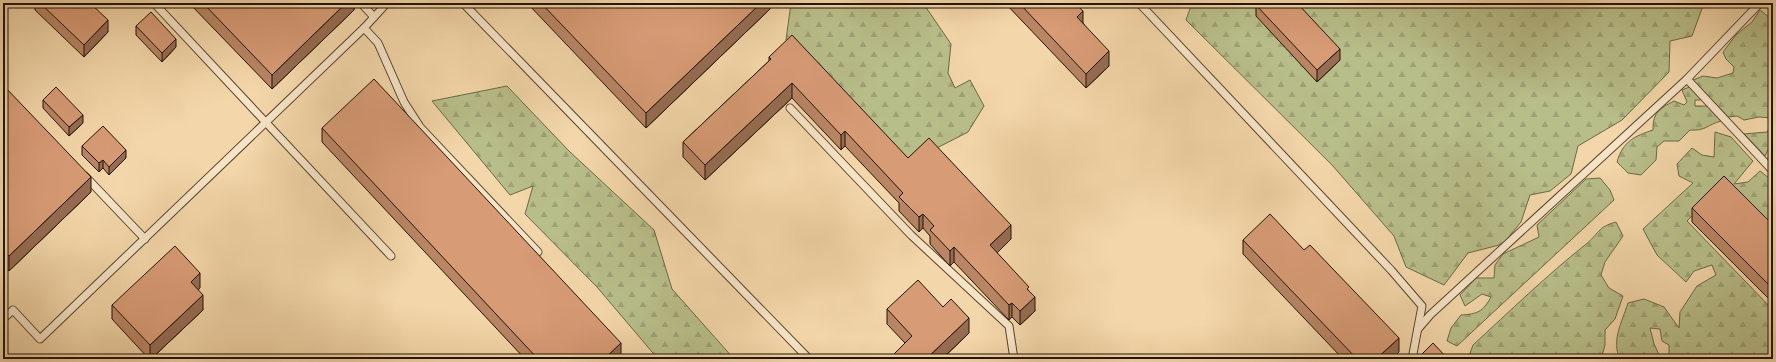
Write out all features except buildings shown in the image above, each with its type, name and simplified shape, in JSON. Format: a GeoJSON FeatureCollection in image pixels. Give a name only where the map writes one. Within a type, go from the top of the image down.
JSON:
{"type":"FeatureCollection","features":[{"type":"Feature","properties":{"kind":"lane"},"geometry":{"type":"LineString","coordinates":[[154,3],[391,256]]}},
{"type":"Feature","properties":{"kind":"lane"},"geometry":{"type":"LineString","coordinates":[[361,3],[374,17]]}},
{"type":"Feature","properties":{"kind":"lane"},"geometry":{"type":"LineString","coordinates":[[3,319],[13,310],[40,339],[364,28],[387,3]]}},
{"type":"Feature","properties":{"kind":"lane"},"geometry":{"type":"LineString","coordinates":[[463,3],[809,359]]}},
{"type":"Feature","properties":{"kind":"lane"},"geometry":{"type":"LineString","coordinates":[[1139,3],[1391,270],[1422,306],[1412,359]]}},
{"type":"Feature","properties":{"kind":"lane"},"geometry":{"type":"LineString","coordinates":[[1418,329],[1430,315],[1687,79],[1760,3]]}},
{"type":"Feature","properties":{"kind":"lane"},"geometry":{"type":"LineString","coordinates":[[364,28],[378,43],[404,102],[420,127],[538,252]]}},
{"type":"Feature","properties":{"kind":"lane"},"geometry":{"type":"LineString","coordinates":[[1687,79],[1773,171]]}},
{"type":"Feature","properties":{"kind":"lane"},"geometry":{"type":"LineString","coordinates":[[790,108],[911,235],[1009,326],[1014,359]]}},
{"type":"Feature","properties":{"kind":"lane"},"geometry":{"type":"LineString","coordinates":[[80,170],[145,238]]}},
{"type":"Feature","properties":{"kind":"green space"},"geometry":{"type":"Polygon","coordinates":[[[791,3],[923,3],[951,44],[948,73],[955,88],[970,80],[984,106],[968,132],[929,152],[907,161],[801,46],[786,40],[791,3]]]}},
{"type":"Feature","properties":{"kind":"green space"},"geometry":{"type":"Polygon","coordinates":[[[1192,3],[1704,3],[1692,36],[1670,41],[1669,72],[1622,120],[1578,146],[1571,174],[1550,191],[1530,195],[1521,222],[1503,244],[1468,253],[1444,285],[1406,267],[1394,236],[1332,165],[1186,20],[1192,3]]]}},
{"type":"Feature","properties":{"kind":"green space"},"geometry":{"type":"Polygon","coordinates":[[[1760,10],[1770,18],[1773,23],[1773,118],[1759,117],[1744,120],[1737,116],[1728,117],[1693,80],[1703,76],[1717,78],[1733,73],[1734,67],[1726,59],[1723,52],[1736,35],[1752,22],[1760,10]]]}},
{"type":"Feature","properties":{"kind":"green space"},"geometry":{"type":"Polygon","coordinates":[[[507,86],[569,151],[654,230],[672,289],[734,359],[658,359],[597,287],[525,214],[533,186],[510,195],[432,101],[507,86]]]}},
{"type":"Feature","properties":{"kind":"green space"},"geometry":{"type":"Polygon","coordinates":[[[1689,87],[1702,100],[1695,100],[1695,106],[1707,106],[1721,121],[1703,129],[1690,130],[1679,141],[1664,141],[1657,147],[1656,160],[1641,175],[1628,173],[1617,162],[1626,144],[1635,137],[1653,130],[1654,119],[1664,106],[1674,101],[1684,105],[1687,102],[1682,90],[1689,87]]]}},
{"type":"Feature","properties":{"kind":"green space"},"geometry":{"type":"Polygon","coordinates":[[[1773,124],[1773,149],[1768,150],[1765,156],[1744,134],[1767,132],[1773,124]]]}},
{"type":"Feature","properties":{"kind":"green space"},"geometry":{"type":"Polygon","coordinates":[[[1715,132],[1731,137],[1753,161],[1734,184],[1748,182],[1760,171],[1773,181],[1773,233],[1723,185],[1687,221],[1773,310],[1773,359],[1669,359],[1669,345],[1662,341],[1660,329],[1650,328],[1654,344],[1661,359],[1620,359],[1617,345],[1618,331],[1628,303],[1644,299],[1664,307],[1679,328],[1680,312],[1697,286],[1716,275],[1712,265],[1694,271],[1686,282],[1657,255],[1643,229],[1693,183],[1679,176],[1677,164],[1692,148],[1702,155],[1714,157],[1715,132]]]}},
{"type":"Feature","properties":{"kind":"green space"},"geometry":{"type":"Polygon","coordinates":[[[1600,178],[1610,190],[1614,200],[1457,346],[1447,341],[1451,328],[1461,315],[1479,311],[1485,306],[1491,297],[1482,294],[1465,306],[1460,295],[1476,278],[1494,278],[1495,265],[1503,254],[1539,237],[1537,225],[1586,179],[1600,178]]]}},
{"type":"Feature","properties":{"kind":"green space"},"geometry":{"type":"Polygon","coordinates":[[[1616,222],[1623,236],[1605,262],[1601,275],[1609,288],[1623,296],[1615,319],[1605,330],[1605,345],[1601,359],[1468,359],[1473,345],[1514,307],[1590,241],[1605,226],[1616,222]]]}}]}
